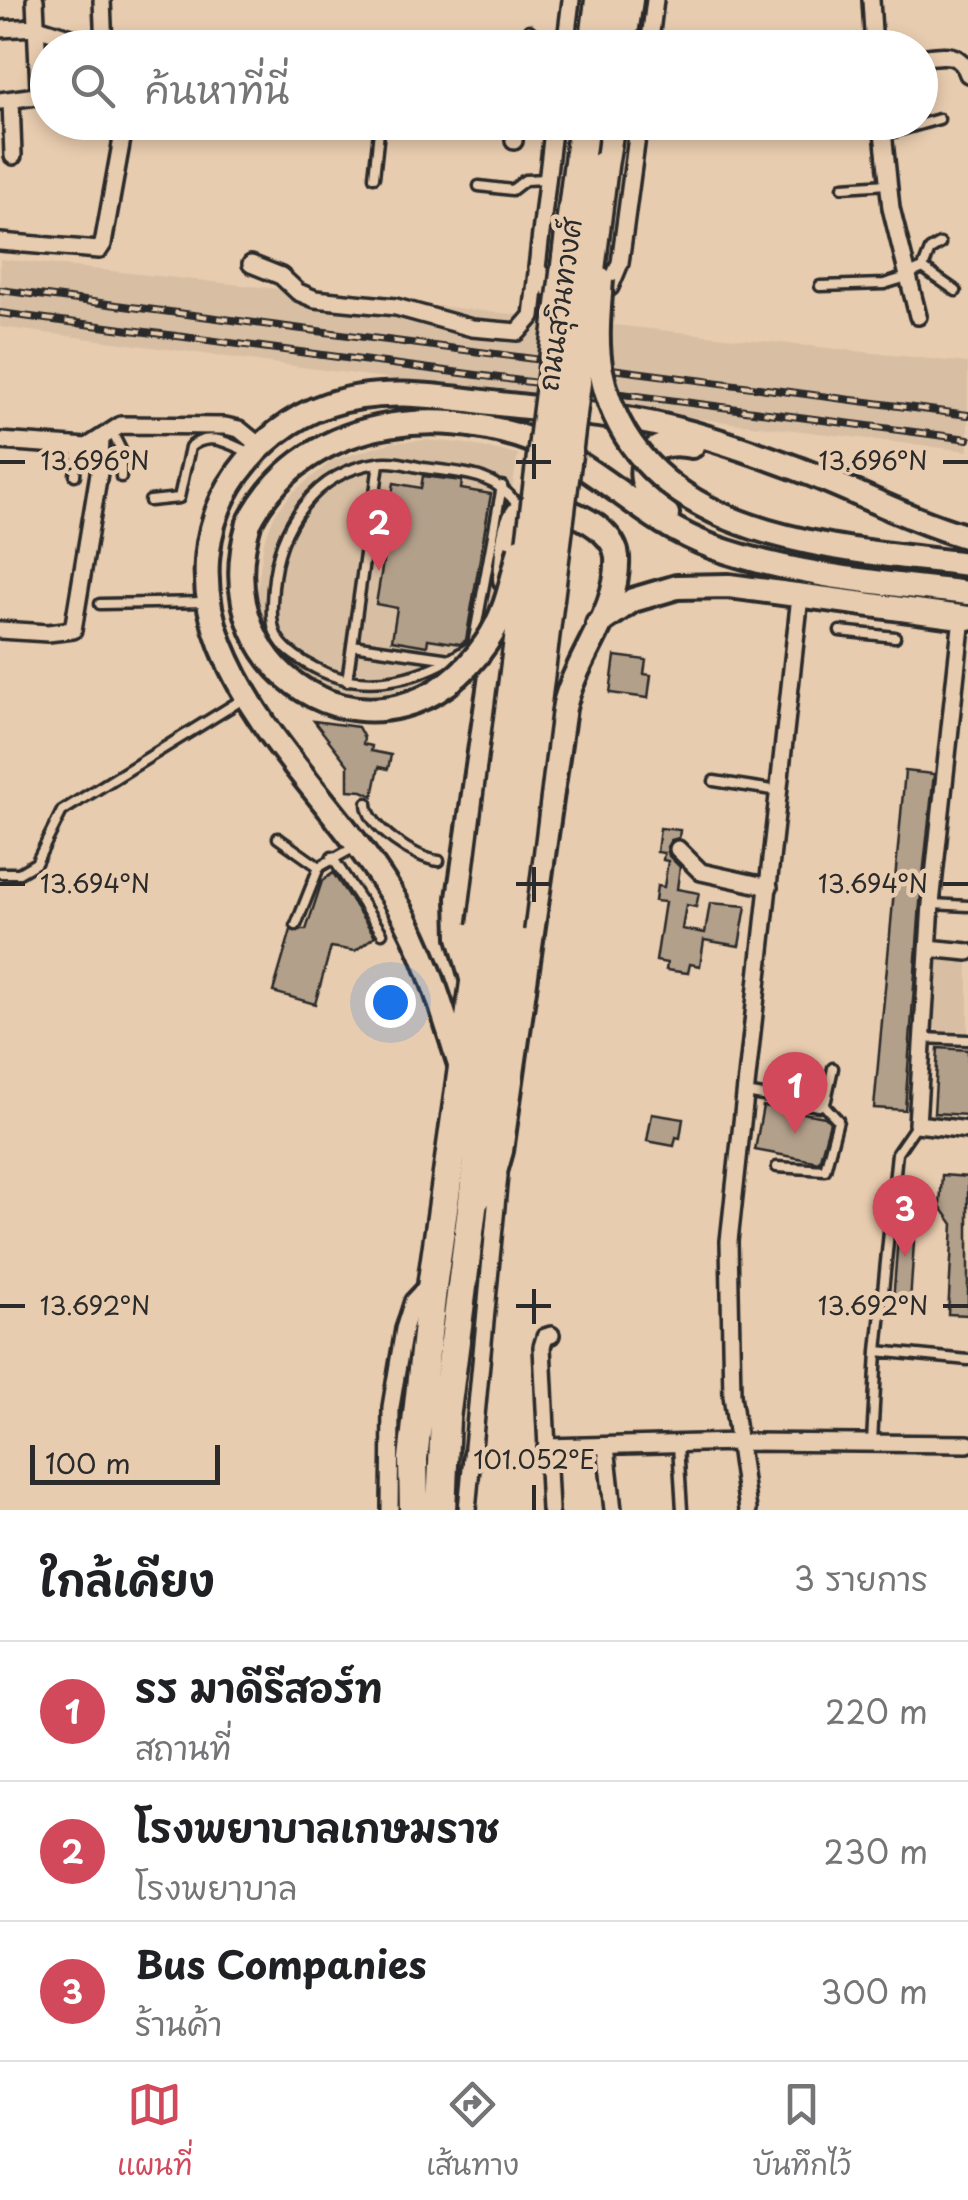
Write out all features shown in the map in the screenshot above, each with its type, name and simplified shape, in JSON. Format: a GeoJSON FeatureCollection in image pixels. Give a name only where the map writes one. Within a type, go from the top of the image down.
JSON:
{"type":"FeatureCollection","features":[{"type":"Feature","properties":{"kind":"highway"},"geometry":{"type":"LineString","coordinates":[[596,30],[600,0]]}},
{"type":"Feature","properties":{"kind":"highway"},"geometry":{"type":"LineString","coordinates":[[624,30],[628,0]]}},
{"type":"Feature","properties":{"kind":"highway","name":"ถนนสุวินทวงศ์"},"geometry":{"type":"LineString","coordinates":[[495,927],[528,499],[581,140]]}},
{"type":"Feature","properties":{"kind":"highway"},"geometry":{"type":"LineString","coordinates":[[441,1510],[445,1419],[473,1207],[495,927],[607,140]]}},
{"type":"Feature","properties":{"kind":"highway"},"geometry":{"type":"LineString","coordinates":[[414,1510],[413,1459],[433,1280],[474,982],[495,927]]}},
{"type":"Feature","properties":{"kind":"main road"},"geometry":{"type":"LineString","coordinates":[[603,166],[605,218],[597,343],[601,372],[622,426],[651,467],[692,499],[749,528],[830,547],[968,564]]}},
{"type":"Feature","properties":{"kind":"main road"},"geometry":{"type":"LineString","coordinates":[[462,1072],[440,999],[398,905],[246,696],[221,644],[207,568],[209,533],[223,495],[256,450],[289,423],[327,405],[370,396],[425,395],[637,421],[793,467],[929,526],[968,538]]}},
{"type":"Feature","properties":{"kind":"main road"},"geometry":{"type":"LineString","coordinates":[[528,499],[502,615],[464,670],[433,694],[389,708],[366,710],[327,700],[294,684],[274,669],[261,650],[244,613],[240,563],[249,523],[272,486],[302,460],[336,440],[396,425],[456,422],[490,426],[563,455],[652,518],[708,545],[788,568],[968,593]]}},
{"type":"Feature","properties":{"kind":"main road"},"geometry":{"type":"LineString","coordinates":[[708,545],[657,506],[646,492],[641,472],[650,453],[658,446],[680,443],[793,467]]}},
{"type":"Feature","properties":{"kind":"main road"},"geometry":{"type":"LineString","coordinates":[[473,1207],[493,1179],[500,1151],[570,680],[598,624],[616,575],[615,544],[605,530],[587,517],[538,506],[528,499]]}},
{"type":"Feature","properties":{"kind":"main road"},"geometry":{"type":"LineString","coordinates":[[474,982],[460,936],[459,898],[450,864],[510,538],[528,499]]}},
{"type":"Feature","properties":{"kind":"main road"},"geometry":{"type":"LineString","coordinates":[[598,624],[633,600],[677,587],[729,586],[965,617]]}},
{"type":"Feature","properties":{"kind":"street"},"geometry":{"type":"LineString","coordinates":[[36,0],[37,30]]}},
{"type":"Feature","properties":{"kind":"street"},"geometry":{"type":"LineString","coordinates":[[102,0],[103,30]]}},
{"type":"Feature","properties":{"kind":"street"},"geometry":{"type":"LineString","coordinates":[[568,30],[572,0]]}},
{"type":"Feature","properties":{"kind":"street"},"geometry":{"type":"LineString","coordinates":[[651,30],[655,0]]}},
{"type":"Feature","properties":{"kind":"street"},"geometry":{"type":"LineString","coordinates":[[871,0],[873,30]]}},
{"type":"Feature","properties":{"kind":"street"},"geometry":{"type":"LineString","coordinates":[[0,28],[46,30]]}},
{"type":"Feature","properties":{"kind":"street"},"geometry":{"type":"LineString","coordinates":[[938,55],[957,57],[964,62],[968,74]]}},
{"type":"Feature","properties":{"kind":"street"},"geometry":{"type":"LineString","coordinates":[[6,100],[13,156]]}},
{"type":"Feature","properties":{"kind":"street"},"geometry":{"type":"LineString","coordinates":[[0,242],[99,250],[122,140]]}},
{"type":"Feature","properties":{"kind":"street"},"geometry":{"type":"LineString","coordinates":[[251,264],[281,276],[298,292],[315,298],[365,306],[396,306],[456,324],[518,332],[532,316],[551,140]]}},
{"type":"Feature","properties":{"kind":"street"},"geometry":{"type":"LineString","coordinates":[[538,268],[551,291],[562,298],[589,300],[610,287],[620,263],[637,140]]}},
{"type":"Feature","properties":{"kind":"street"},"geometry":{"type":"LineString","coordinates":[[883,140],[887,184],[918,316]]}},
{"type":"Feature","properties":{"kind":"street"},"geometry":{"type":"LineString","coordinates":[[0,440],[78,448],[122,426],[225,426],[239,429],[256,450]]}},
{"type":"Feature","properties":{"kind":"street"},"geometry":{"type":"LineString","coordinates":[[0,630],[73,630],[106,436]]}},
{"type":"Feature","properties":{"kind":"street"},"geometry":{"type":"LineString","coordinates":[[748,1510],[732,1395],[729,1241],[800,596]]}},
{"type":"Feature","properties":{"kind":"street"},"geometry":{"type":"LineString","coordinates":[[965,617],[931,904],[916,1124],[968,1130]]}},
{"type":"Feature","properties":{"kind":"street"},"geometry":{"type":"LineString","coordinates":[[678,848],[702,872],[769,887]]}},
{"type":"Feature","properties":{"kind":"street"},"geometry":{"type":"LineString","coordinates":[[928,948],[968,952]]}},
{"type":"Feature","properties":{"kind":"street"},"geometry":{"type":"LineString","coordinates":[[467,1510],[500,1151]]}},
{"type":"Feature","properties":{"kind":"street"},"geometry":{"type":"LineString","coordinates":[[390,1510],[390,1407],[404,1328],[413,1301],[433,1280]]}},
{"type":"Feature","properties":{"kind":"street"},"geometry":{"type":"LineString","coordinates":[[550,1510],[542,1347],[545,1338],[551,1336]]}},
{"type":"Feature","properties":{"kind":"street"},"geometry":{"type":"LineString","coordinates":[[546,1447],[740,1442],[968,1444]]}},
{"type":"Feature","properties":{"kind":"street"},"geometry":{"type":"LineString","coordinates":[[606,1446],[613,1510]]}},
{"type":"Feature","properties":{"kind":"lane"},"geometry":{"type":"LineString","coordinates":[[374,177],[378,140]]}},
{"type":"Feature","properties":{"kind":"lane"},"geometry":{"type":"LineString","coordinates":[[479,186],[512,190],[525,180],[546,179]]}},
{"type":"Feature","properties":{"kind":"lane"},"geometry":{"type":"LineString","coordinates":[[844,187],[887,184]]}},
{"type":"Feature","properties":{"kind":"lane"},"geometry":{"type":"LineString","coordinates":[[820,286],[884,284],[907,276],[923,268],[930,250],[940,244]]}},
{"type":"Feature","properties":{"kind":"lane"},"geometry":{"type":"LineString","coordinates":[[923,268],[956,291]]}},
{"type":"Feature","properties":{"kind":"lane"},"geometry":{"type":"LineString","coordinates":[[106,436],[121,450],[121,477]]}},
{"type":"Feature","properties":{"kind":"lane"},"geometry":{"type":"LineString","coordinates":[[150,500],[179,498],[190,446],[195,442],[212,438],[256,450]]}},
{"type":"Feature","properties":{"kind":"lane"},"geometry":{"type":"LineString","coordinates":[[75,475],[78,448]]}},
{"type":"Feature","properties":{"kind":"lane"},"geometry":{"type":"LineString","coordinates":[[502,486],[473,645],[417,674],[385,682],[346,681],[307,664],[279,642],[274,628],[274,571],[292,520],[314,492],[334,476],[379,462],[469,475],[502,486],[528,499]]}},
{"type":"Feature","properties":{"kind":"lane"},"geometry":{"type":"LineString","coordinates":[[374,500],[379,462]]}},
{"type":"Feature","properties":{"kind":"lane"},"geometry":{"type":"LineString","coordinates":[[346,681],[368,533]]}},
{"type":"Feature","properties":{"kind":"lane"},"geometry":{"type":"LineString","coordinates":[[100,604],[211,602]]}},
{"type":"Feature","properties":{"kind":"lane"},"geometry":{"type":"LineString","coordinates":[[878,635],[882,607]]}},
{"type":"Feature","properties":{"kind":"lane"},"geometry":{"type":"LineString","coordinates":[[840,631],[895,636]]}},
{"type":"Feature","properties":{"kind":"lane"},"geometry":{"type":"LineString","coordinates":[[352,645],[450,659]]}},
{"type":"Feature","properties":{"kind":"lane"},"geometry":{"type":"LineString","coordinates":[[0,873],[19,874],[36,863],[62,811],[246,696]]}},
{"type":"Feature","properties":{"kind":"lane"},"geometry":{"type":"LineString","coordinates":[[714,782],[780,791]]}},
{"type":"Feature","properties":{"kind":"lane"},"geometry":{"type":"LineString","coordinates":[[368,804],[369,818],[376,825],[420,856],[450,864]]}},
{"type":"Feature","properties":{"kind":"lane"},"geometry":{"type":"LineString","coordinates":[[278,838],[319,867]]}},
{"type":"Feature","properties":{"kind":"lane"},"geometry":{"type":"LineString","coordinates":[[296,924],[319,867],[332,856],[357,846]]}},
{"type":"Feature","properties":{"kind":"lane"},"geometry":{"type":"LineString","coordinates":[[332,856],[382,933]]}},
{"type":"Feature","properties":{"kind":"lane"},"geometry":{"type":"LineString","coordinates":[[931,904],[968,906]]}},
{"type":"Feature","properties":{"kind":"lane"},"geometry":{"type":"LineString","coordinates":[[921,1038],[968,1040]]}},
{"type":"Feature","properties":{"kind":"lane"},"geometry":{"type":"LineString","coordinates":[[823,1104],[833,1068]]}},
{"type":"Feature","properties":{"kind":"lane"},"geometry":{"type":"LineString","coordinates":[[746,1093],[814,1106],[823,1104]]}},
{"type":"Feature","properties":{"kind":"lane"},"geometry":{"type":"LineString","coordinates":[[777,1166],[826,1170],[838,1120],[823,1104]]}},
{"type":"Feature","properties":{"kind":"lane"},"geometry":{"type":"LineString","coordinates":[[872,1442],[897,1153],[916,1124]]}},
{"type":"Feature","properties":{"kind":"lane"},"geometry":{"type":"LineString","coordinates":[[877,1351],[968,1360]]}},
{"type":"Feature","properties":{"kind":"lane"},"geometry":{"type":"LineString","coordinates":[[678,1444],[682,1510]]}},
{"type":"Feature","properties":{"kind":"shaded area"},"geometry":{"type":"Polygon","coordinates":[[[0,259],[968,363],[968,451],[0,327],[0,259]]]}},
{"type":"Feature","properties":{"kind":"shaded area"},"geometry":{"type":"Polygon","coordinates":[[[426,440],[518,454],[492,610],[471,649],[455,667],[410,695],[357,697],[333,691],[308,679],[284,660],[271,642],[261,620],[257,591],[264,541],[275,514],[293,492],[333,460],[393,442],[426,440]]]}},
{"type":"Feature","properties":{"kind":"shaded area"},"geometry":{"type":"Polygon","coordinates":[[[936,955],[968,958],[968,1033],[929,1030],[936,955]]]}},
{"type":"Feature","properties":{"kind":"building"},"geometry":{"type":"Polygon","coordinates":[[[423,476],[462,481],[461,489],[491,494],[466,640],[460,644],[428,639],[427,646],[392,640],[397,608],[376,604],[387,538],[375,536],[371,526],[374,508],[389,509],[394,483],[421,488],[423,476]]]}},
{"type":"Feature","properties":{"kind":"building"},"geometry":{"type":"Polygon","coordinates":[[[615,656],[646,660],[644,674],[651,675],[648,698],[610,693],[615,656]]]}},
{"type":"Feature","properties":{"kind":"building"},"geometry":{"type":"Polygon","coordinates":[[[314,721],[358,727],[363,744],[372,746],[371,751],[391,755],[388,769],[379,767],[373,796],[348,790],[348,765],[314,721]]]}},
{"type":"Feature","properties":{"kind":"building"},"geometry":{"type":"Polygon","coordinates":[[[905,771],[934,774],[905,1110],[874,1108],[905,771]]]}},
{"type":"Feature","properties":{"kind":"building"},"geometry":{"type":"Polygon","coordinates":[[[660,828],[680,830],[679,838],[671,840],[667,847],[669,856],[680,867],[677,889],[699,893],[696,907],[686,905],[682,929],[705,933],[710,903],[746,906],[739,946],[704,940],[700,966],[690,964],[688,973],[666,970],[667,963],[656,961],[665,902],[655,901],[657,886],[664,887],[668,861],[663,860],[664,853],[657,852],[660,828]]]}},
{"type":"Feature","properties":{"kind":"building"},"geometry":{"type":"Polygon","coordinates":[[[333,873],[375,936],[355,951],[331,947],[315,1004],[273,992],[291,930],[306,930],[322,881],[333,873]]]}},
{"type":"Feature","properties":{"kind":"building"},"geometry":{"type":"Polygon","coordinates":[[[938,1048],[968,1050],[968,1115],[934,1113],[938,1048]]]}},
{"type":"Feature","properties":{"kind":"building"},"geometry":{"type":"Polygon","coordinates":[[[763,1106],[825,1117],[830,1122],[819,1162],[755,1150],[763,1106]]]}},
{"type":"Feature","properties":{"kind":"building"},"geometry":{"type":"Polygon","coordinates":[[[652,1114],[683,1119],[680,1138],[676,1137],[674,1146],[647,1141],[652,1114]]]}},
{"type":"Feature","properties":{"kind":"building"},"geometry":{"type":"Polygon","coordinates":[[[942,1175],[968,1177],[968,1315],[948,1314],[953,1224],[940,1206],[942,1175]]]}},
{"type":"Feature","properties":{"kind":"building"},"geometry":{"type":"Polygon","coordinates":[[[900,1210],[916,1211],[910,1303],[893,1302],[900,1210]]]}},
{"type":"Feature","properties":{"kind":"railway"},"geometry":{"type":"LineString","coordinates":[[0,290],[968,415]]}},
{"type":"Feature","properties":{"kind":"railway"},"geometry":{"type":"LineString","coordinates":[[0,313],[968,439]]}},
{"type":"Feature","properties":{"kind":"place","name":"โรงพยาบาลเกษมราช"},"geometry":{"type":"Point","coordinates":[379,571]}},
{"type":"Feature","properties":{"kind":"place","name":"รร มาดีรีสอร์ท"},"geometry":{"type":"Point","coordinates":[795,1134]}},
{"type":"Feature","properties":{"kind":"place","name":"Bus Companies"},"geometry":{"type":"Point","coordinates":[905,1257]}}]}
